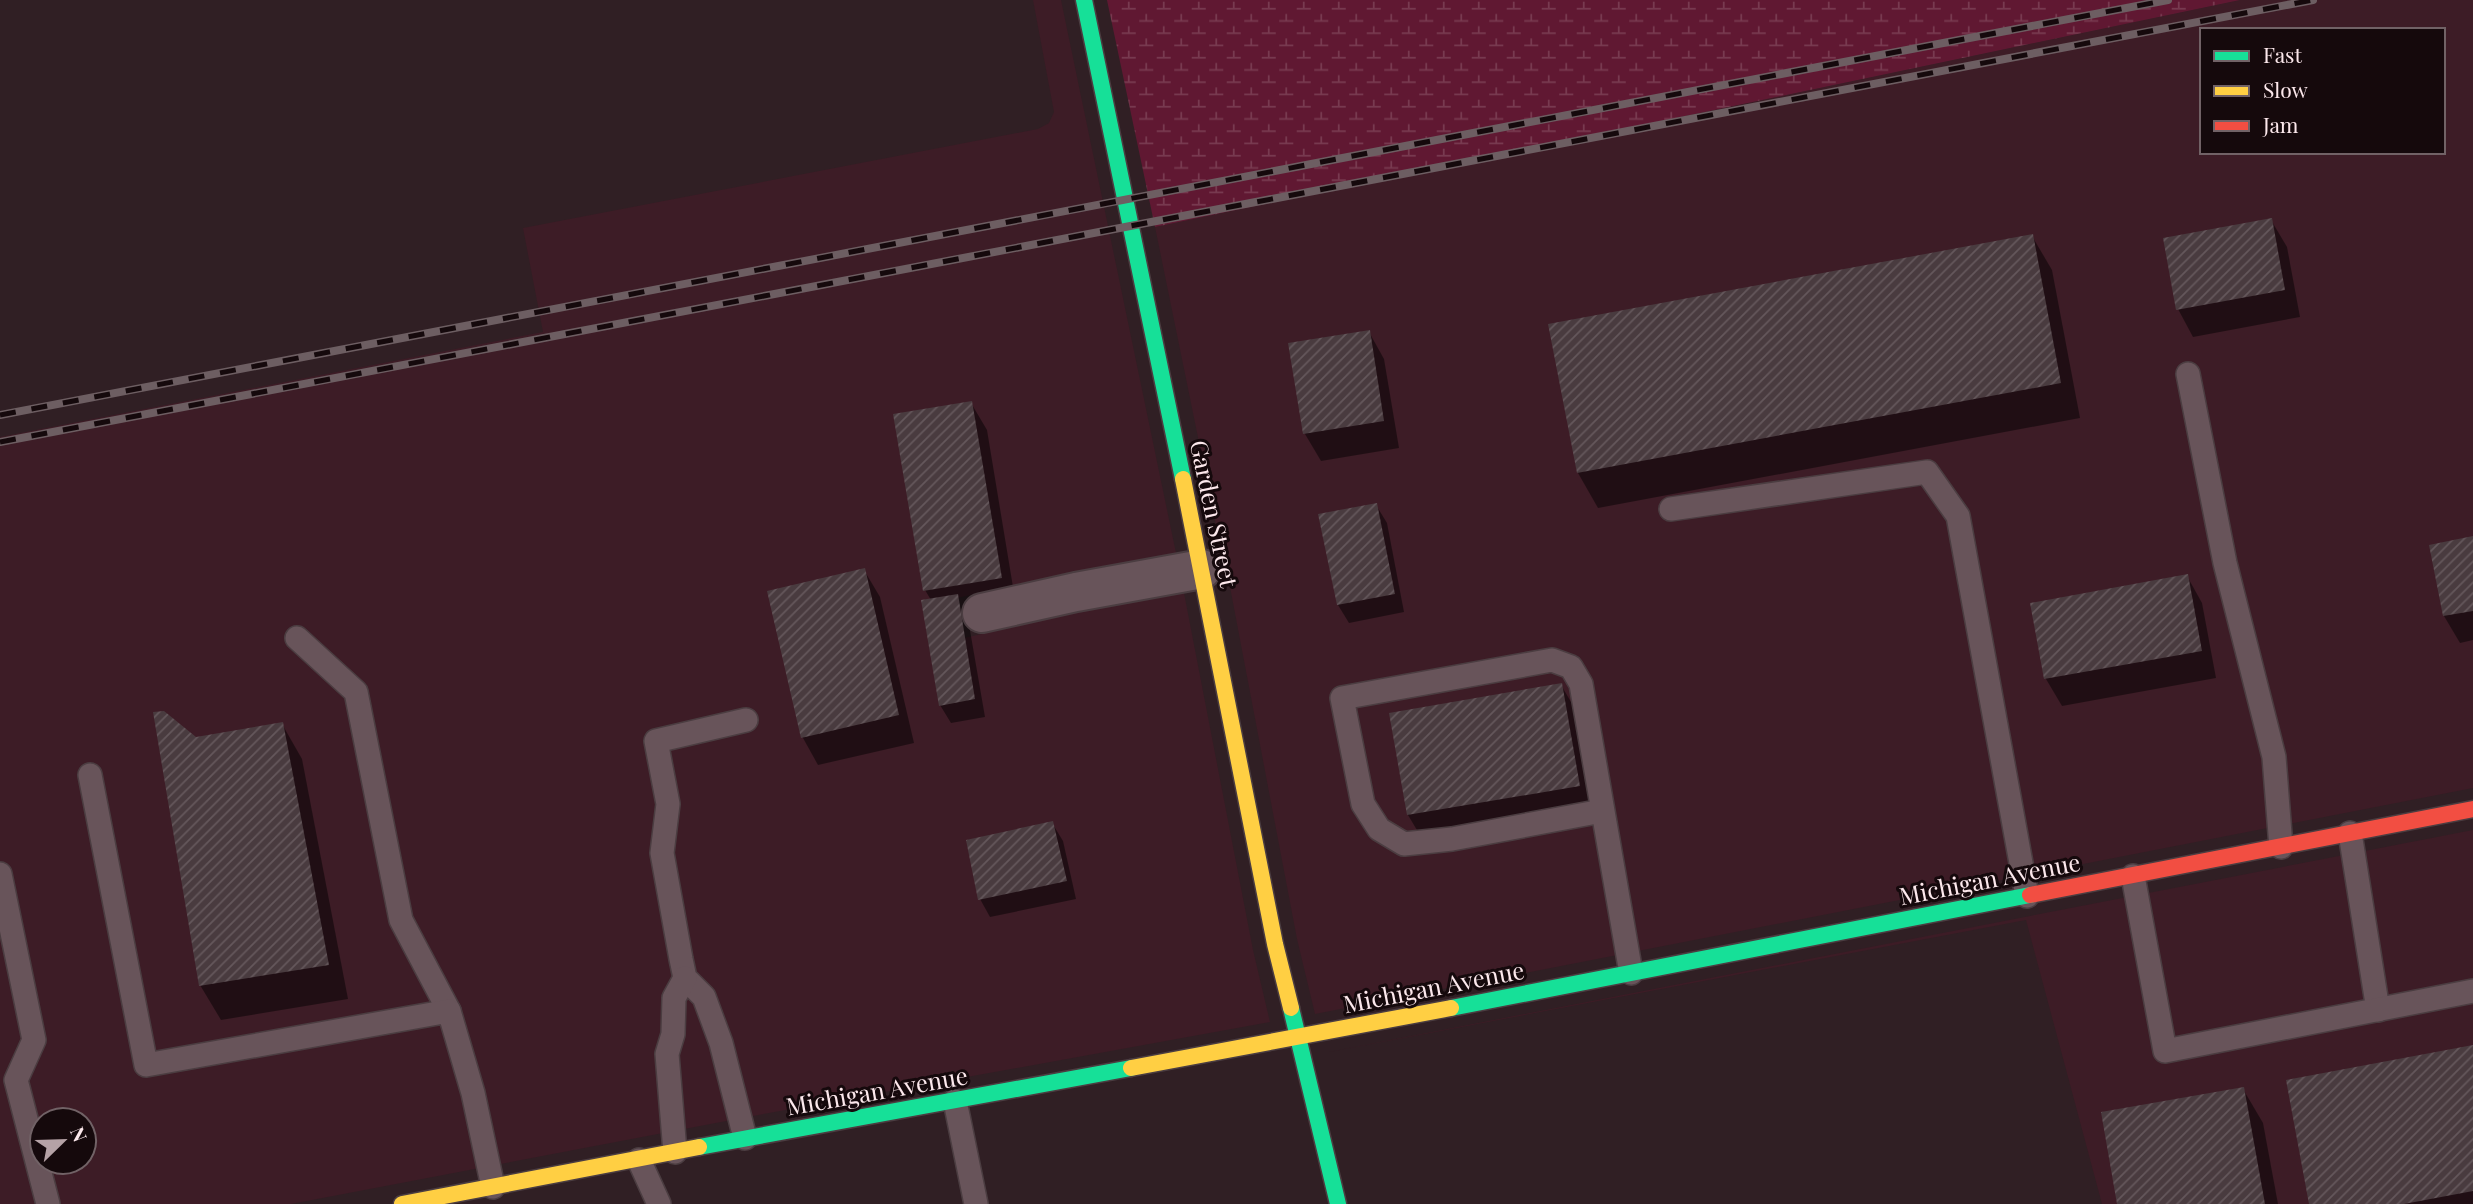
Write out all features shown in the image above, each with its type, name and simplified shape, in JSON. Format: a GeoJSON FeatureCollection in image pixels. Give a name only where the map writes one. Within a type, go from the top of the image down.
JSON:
{"type":"FeatureCollection","features":[{"type":"Feature","properties":{"kind":"main road","name":"Garden Street"},"geometry":{"type":"LineString","coordinates":[[1084,0],[1202,569],[1275,944],[1338,1204]]}},
{"type":"Feature","properties":{"kind":"main road","name":"Michigan Avenue"},"geometry":{"type":"LineString","coordinates":[[402,1204],[745,1138],[1297,1038],[2473,809]]}},
{"type":"Feature","properties":{"kind":"street"},"geometry":{"type":"LineString","coordinates":[[982,613],[1076,592],[1202,569]]}},
{"type":"Feature","properties":{"kind":"lane"},"geometry":{"type":"LineString","coordinates":[[2188,374],[2225,563],[2274,757],[2281,846]]}},
{"type":"Feature","properties":{"kind":"lane"},"geometry":{"type":"LineString","coordinates":[[1671,509],[1927,472],[1958,516],[2027,896]]}},
{"type":"Feature","properties":{"kind":"lane"},"geometry":{"type":"LineString","coordinates":[[297,638],[356,692],[401,920],[449,1011],[472,1093],[493,1187]]}},
{"type":"Feature","properties":{"kind":"lane"},"geometry":{"type":"LineString","coordinates":[[1602,811],[1452,839],[1404,844],[1379,829],[1363,804],[1342,698],[1552,660],[1571,667],[1581,684],[1631,973]]}},
{"type":"Feature","properties":{"kind":"lane"},"geometry":{"type":"LineString","coordinates":[[745,1138],[721,1043],[704,997],[685,978],[662,853],[668,804],[656,741],[746,720]]}},
{"type":"Feature","properties":{"kind":"lane"},"geometry":{"type":"LineString","coordinates":[[90,775],[146,1065],[449,1011]]}},
{"type":"Feature","properties":{"kind":"lane"},"geometry":{"type":"LineString","coordinates":[[2350,833],[2378,1010]]}},
{"type":"Feature","properties":{"kind":"lane"},"geometry":{"type":"LineString","coordinates":[[0,874],[34,1040],[8,1082],[48,1204]]}},
{"type":"Feature","properties":{"kind":"lane"},"geometry":{"type":"LineString","coordinates":[[2133,876],[2165,1051],[2473,991]]}},
{"type":"Feature","properties":{"kind":"lane"},"geometry":{"type":"LineString","coordinates":[[675,1152],[667,1054],[673,1034],[674,998],[685,978]]}},
{"type":"Feature","properties":{"kind":"lane"},"geometry":{"type":"LineString","coordinates":[[955,1101],[976,1204]]}},
{"type":"Feature","properties":{"kind":"lane"},"geometry":{"type":"LineString","coordinates":[[639,1160],[659,1204]]}},
{"type":"Feature","properties":{"kind":"shaded area"},"geometry":{"type":"Polygon","coordinates":[[[1033,0],[1061,0],[1176,553],[1073,572],[957,598],[964,638],[1079,612],[1184,593],[1253,950],[1270,1022],[742,1118],[291,1204],[0,1204],[0,437],[543,332],[523,228],[1038,129],[1049,123],[1054,112],[1033,0]]]}},
{"type":"Feature","properties":{"kind":"shaded area"},"geometry":{"type":"Polygon","coordinates":[[[2240,0],[2473,0],[2473,788],[1315,1014],[1297,939],[1155,227],[2240,0]]]}},
{"type":"Feature","properties":{"kind":"shaded area"},"geometry":{"type":"Polygon","coordinates":[[[2473,830],[2473,1204],[2102,1204],[2026,920],[1324,1053],[2473,830]]]}},
{"type":"Feature","properties":{"kind":"green space"},"geometry":{"type":"Polygon","coordinates":[[[1107,0],[2240,0],[1155,227],[1107,0]]]}},
{"type":"Feature","properties":{"kind":"building"},"geometry":{"type":"Polygon","coordinates":[[[2272,218],[2285,290],[2176,310],[2163,238],[2272,218]]]}},
{"type":"Feature","properties":{"kind":"building"},"geometry":{"type":"Polygon","coordinates":[[[2033,234],[2061,383],[1577,473],[1548,324],[2033,234]]]}},
{"type":"Feature","properties":{"kind":"building"},"geometry":{"type":"Polygon","coordinates":[[[1370,330],[1384,421],[1303,434],[1288,343],[1370,330]]]}},
{"type":"Feature","properties":{"kind":"building"},"geometry":{"type":"Polygon","coordinates":[[[972,401],[1002,578],[923,591],[893,414],[972,401]]]}},
{"type":"Feature","properties":{"kind":"building"},"geometry":{"type":"Polygon","coordinates":[[[1377,503],[1395,594],[1337,605],[1318,514],[1377,503]]]}},
{"type":"Feature","properties":{"kind":"building"},"geometry":{"type":"Polygon","coordinates":[[[2473,536],[2473,611],[2443,616],[2429,545],[2473,536]]]}},
{"type":"Feature","properties":{"kind":"building"},"geometry":{"type":"Polygon","coordinates":[[[865,568],[899,715],[801,738],[767,591],[865,568]]]}},
{"type":"Feature","properties":{"kind":"building"},"geometry":{"type":"Polygon","coordinates":[[[2188,574],[2202,651],[2044,679],[2030,603],[2188,574]]]}},
{"type":"Feature","properties":{"kind":"building"},"geometry":{"type":"Polygon","coordinates":[[[958,594],[975,699],[939,706],[921,600],[958,594]]]}},
{"type":"Feature","properties":{"kind":"building"},"geometry":{"type":"Polygon","coordinates":[[[1562,683],[1580,786],[1407,815],[1389,713],[1562,683]]]}},
{"type":"Feature","properties":{"kind":"building"},"geometry":{"type":"Polygon","coordinates":[[[164,711],[196,737],[283,722],[329,965],[199,986],[153,712],[164,711]]]}},
{"type":"Feature","properties":{"kind":"building"},"geometry":{"type":"Polygon","coordinates":[[[1053,821],[1067,881],[978,900],[966,840],[1053,821]]]}},
{"type":"Feature","properties":{"kind":"building"},"geometry":{"type":"Polygon","coordinates":[[[2473,1045],[2473,1191],[2404,1204],[2309,1204],[2286,1080],[2473,1045]]]}},
{"type":"Feature","properties":{"kind":"building"},"geometry":{"type":"Polygon","coordinates":[[[2244,1087],[2265,1204],[2117,1204],[2101,1112],[2244,1087]]]}},
{"type":"Feature","properties":{"kind":"railway"},"geometry":{"type":"LineString","coordinates":[[0,415],[2168,0]]}},
{"type":"Feature","properties":{"kind":"railway"},"geometry":{"type":"LineString","coordinates":[[0,442],[2313,0]]}},
{"type":"Feature","properties":{"kind":"traffic: fast"},"geometry":{"type":"LineString","coordinates":[[1084,0],[1183,479]]}},
{"type":"Feature","properties":{"kind":"traffic: fast"},"geometry":{"type":"LineString","coordinates":[[1451,1008],[2030,895]]}},
{"type":"Feature","properties":{"kind":"traffic: fast"},"geometry":{"type":"LineString","coordinates":[[1291,1008],[1338,1204]]}},
{"type":"Feature","properties":{"kind":"traffic: fast"},"geometry":{"type":"LineString","coordinates":[[699,1147],[1131,1068]]}},
{"type":"Feature","properties":{"kind":"traffic: slow"},"geometry":{"type":"LineString","coordinates":[[1183,479],[1275,944],[1291,1008]]}},
{"type":"Feature","properties":{"kind":"traffic: slow"},"geometry":{"type":"LineString","coordinates":[[1131,1068],[1451,1008]]}},
{"type":"Feature","properties":{"kind":"traffic: slow"},"geometry":{"type":"LineString","coordinates":[[402,1204],[699,1147]]}},
{"type":"Feature","properties":{"kind":"traffic: jam"},"geometry":{"type":"LineString","coordinates":[[2030,895],[2473,809]]}}]}
